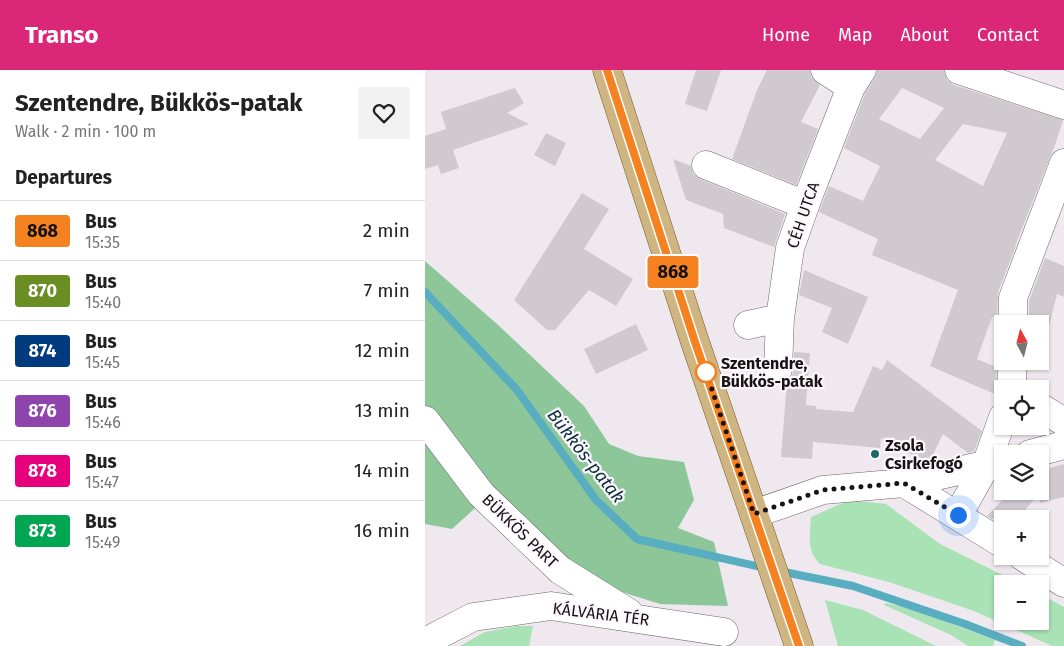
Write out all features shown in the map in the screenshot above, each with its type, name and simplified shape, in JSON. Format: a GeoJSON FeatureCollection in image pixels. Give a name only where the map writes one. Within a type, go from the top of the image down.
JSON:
{"type":"FeatureCollection","features":[{"type":"Feature","properties":{"kind":"main road"},"geometry":{"type":"LineString","coordinates":[[607,70],[692,332],[799,646]]}},
{"type":"Feature","properties":{"kind":"street"},"geometry":{"type":"LineString","coordinates":[[825,70],[856,79]]}},
{"type":"Feature","properties":{"kind":"street"},"geometry":{"type":"LineString","coordinates":[[959,70],[1064,105]]}},
{"type":"Feature","properties":{"kind":"street","name":"CÉH UTCA"},"geometry":{"type":"LineString","coordinates":[[778,369],[780,318],[790,248],[805,205],[856,79]]}},
{"type":"Feature","properties":{"kind":"street"},"geometry":{"type":"LineString","coordinates":[[1013,315],[1013,298],[1064,164]]}},
{"type":"Feature","properties":{"kind":"street"},"geometry":{"type":"LineString","coordinates":[[707,165],[805,205]]}},
{"type":"Feature","properties":{"kind":"street"},"geometry":{"type":"LineString","coordinates":[[748,325],[780,318]]}},
{"type":"Feature","properties":{"kind":"street"},"geometry":{"type":"LineString","coordinates":[[1049,413],[1064,422]]}},
{"type":"Feature","properties":{"kind":"street","name":"BÜKKÖS PART"},"geometry":{"type":"LineString","coordinates":[[425,420],[481,494],[560,570],[636,618]]}},
{"type":"Feature","properties":{"kind":"street"},"geometry":{"type":"LineString","coordinates":[[1049,449],[1064,445]]}},
{"type":"Feature","properties":{"kind":"street"},"geometry":{"type":"LineString","coordinates":[[756,520],[823,490],[904,483],[994,463]]}},
{"type":"Feature","properties":{"kind":"street"},"geometry":{"type":"LineString","coordinates":[[958,515],[994,463]]}},
{"type":"Feature","properties":{"kind":"street"},"geometry":{"type":"LineString","coordinates":[[904,483],[994,538]]}},
{"type":"Feature","properties":{"kind":"street"},"geometry":{"type":"LineString","coordinates":[[1036,565],[1064,583]]}},
{"type":"Feature","properties":{"kind":"street","name":"KÁLVÁRIA TÉR"},"geometry":{"type":"LineString","coordinates":[[425,642],[473,617],[551,606],[723,632]]}},
{"type":"Feature","properties":{"kind":"green space"},"geometry":{"type":"Polygon","coordinates":[[[425,261],[497,324],[584,406],[609,444],[638,456],[684,462],[694,500],[678,528],[714,542],[728,606],[660,604],[603,586],[558,554],[493,492],[452,529],[425,524],[425,261]]]}},
{"type":"Feature","properties":{"kind":"green space"},"geometry":{"type":"Polygon","coordinates":[[[849,500],[886,504],[940,544],[1003,575],[994,575],[994,620],[974,611],[889,582],[820,564],[811,548],[811,517],[849,500]]]}},
{"type":"Feature","properties":{"kind":"green space"},"geometry":{"type":"Polygon","coordinates":[[[1049,599],[1064,607],[1064,646],[1052,646],[1016,630],[1049,630],[1049,599]]]}},
{"type":"Feature","properties":{"kind":"green space"},"geometry":{"type":"Polygon","coordinates":[[[825,600],[863,610],[936,646],[838,646],[825,600]]]}},
{"type":"Feature","properties":{"kind":"green space"},"geometry":{"type":"Polygon","coordinates":[[[886,603],[915,610],[995,640],[993,646],[968,646],[951,635],[884,605],[886,603]]]}},
{"type":"Feature","properties":{"kind":"green space"},"geometry":{"type":"Polygon","coordinates":[[[517,626],[533,626],[529,646],[460,646],[485,632],[517,626]]]}},
{"type":"Feature","properties":{"kind":"building"},"geometry":{"type":"Polygon","coordinates":[[[696,70],[721,70],[707,111],[685,104],[696,70]]]}},
{"type":"Feature","properties":{"kind":"building"},"geometry":{"type":"Polygon","coordinates":[[[767,70],[810,70],[811,77],[820,85],[801,122],[818,129],[796,185],[732,159],[757,90],[767,70]]]}},
{"type":"Feature","properties":{"kind":"building"},"geometry":{"type":"Polygon","coordinates":[[[877,70],[944,70],[947,80],[954,85],[1063,120],[998,292],[997,315],[992,317],[977,359],[994,366],[994,370],[996,370],[994,394],[930,366],[958,290],[872,255],[878,239],[819,212],[829,186],[863,201],[880,166],[844,148],[865,94],[875,78],[877,70]],[[902,88],[879,119],[920,139],[944,108],[902,88]],[[963,124],[935,160],[983,186],[1007,133],[963,124]]]}},
{"type":"Feature","properties":{"kind":"building"},"geometry":{"type":"Polygon","coordinates":[[[515,88],[524,103],[507,113],[529,124],[453,150],[459,168],[441,174],[438,165],[425,169],[425,136],[446,129],[441,112],[515,88]]]}},
{"type":"Feature","properties":{"kind":"building"},"geometry":{"type":"Polygon","coordinates":[[[546,133],[566,143],[555,166],[534,155],[546,133]]]}},
{"type":"Feature","properties":{"kind":"building"},"geometry":{"type":"Polygon","coordinates":[[[673,159],[691,166],[693,174],[700,179],[785,214],[774,247],[724,228],[723,214],[686,200],[673,159]]]}},
{"type":"Feature","properties":{"kind":"building"},"geometry":{"type":"Polygon","coordinates":[[[582,193],[609,209],[584,249],[633,279],[616,306],[589,290],[555,330],[547,330],[514,300],[582,193]]]}},
{"type":"Feature","properties":{"kind":"building"},"geometry":{"type":"Polygon","coordinates":[[[1045,258],[1064,266],[1064,297],[1057,294],[1049,326],[1049,315],[1029,315],[1029,301],[1045,258]]]}},
{"type":"Feature","properties":{"kind":"building"},"geometry":{"type":"Polygon","coordinates":[[[804,270],[868,297],[848,344],[822,332],[832,308],[799,295],[804,270]]]}},
{"type":"Feature","properties":{"kind":"building"},"geometry":{"type":"Polygon","coordinates":[[[636,324],[648,350],[596,374],[584,349],[636,324]]]}},
{"type":"Feature","properties":{"kind":"building"},"geometry":{"type":"Polygon","coordinates":[[[794,352],[810,353],[806,405],[816,406],[816,409],[853,412],[873,366],[882,370],[887,360],[982,431],[974,451],[968,453],[943,434],[930,461],[925,462],[881,438],[880,448],[813,442],[812,459],[781,457],[787,381],[794,370],[794,352]]]}},
{"type":"Feature","properties":{"kind":"building"},"geometry":{"type":"Polygon","coordinates":[[[1064,464],[1064,497],[1040,503],[1040,500],[1049,500],[1049,468],[1064,464]]]}},
{"type":"Feature","properties":{"kind":"building"},"geometry":{"type":"Polygon","coordinates":[[[1002,500],[1034,500],[1025,510],[994,510],[994,519],[987,516],[1002,500]]]}},
{"type":"Feature","properties":{"kind":"waterway","name":"Bükkös-patak"},"geometry":{"type":"LineString","coordinates":[[425,292],[517,390],[596,500],[637,539],[765,568]]}},
{"type":"Feature","properties":{"kind":"waterway","name":"Bükkös-patak"},"geometry":{"type":"LineString","coordinates":[[779,571],[853,586],[965,624],[1022,646]]}},
{"type":"Feature","properties":{"kind":"bus line","name":"868"},"geometry":{"type":"LineString","coordinates":[[607,70],[695,342],[799,646]]}},
{"type":"Feature","properties":{"kind":"place","name":"Szentendre, Bükkös-patak"},"geometry":{"type":"Point","coordinates":[706,372]}},
{"type":"Feature","properties":{"kind":"place","name":"Zsola Csirkefogó"},"geometry":{"type":"Point","coordinates":[875,454]}},
{"type":"Feature","properties":{"kind":"route"},"geometry":{"type":"LineString","coordinates":[[706,372],[754,514],[823,490],[904,483],[958,515]]}}]}
